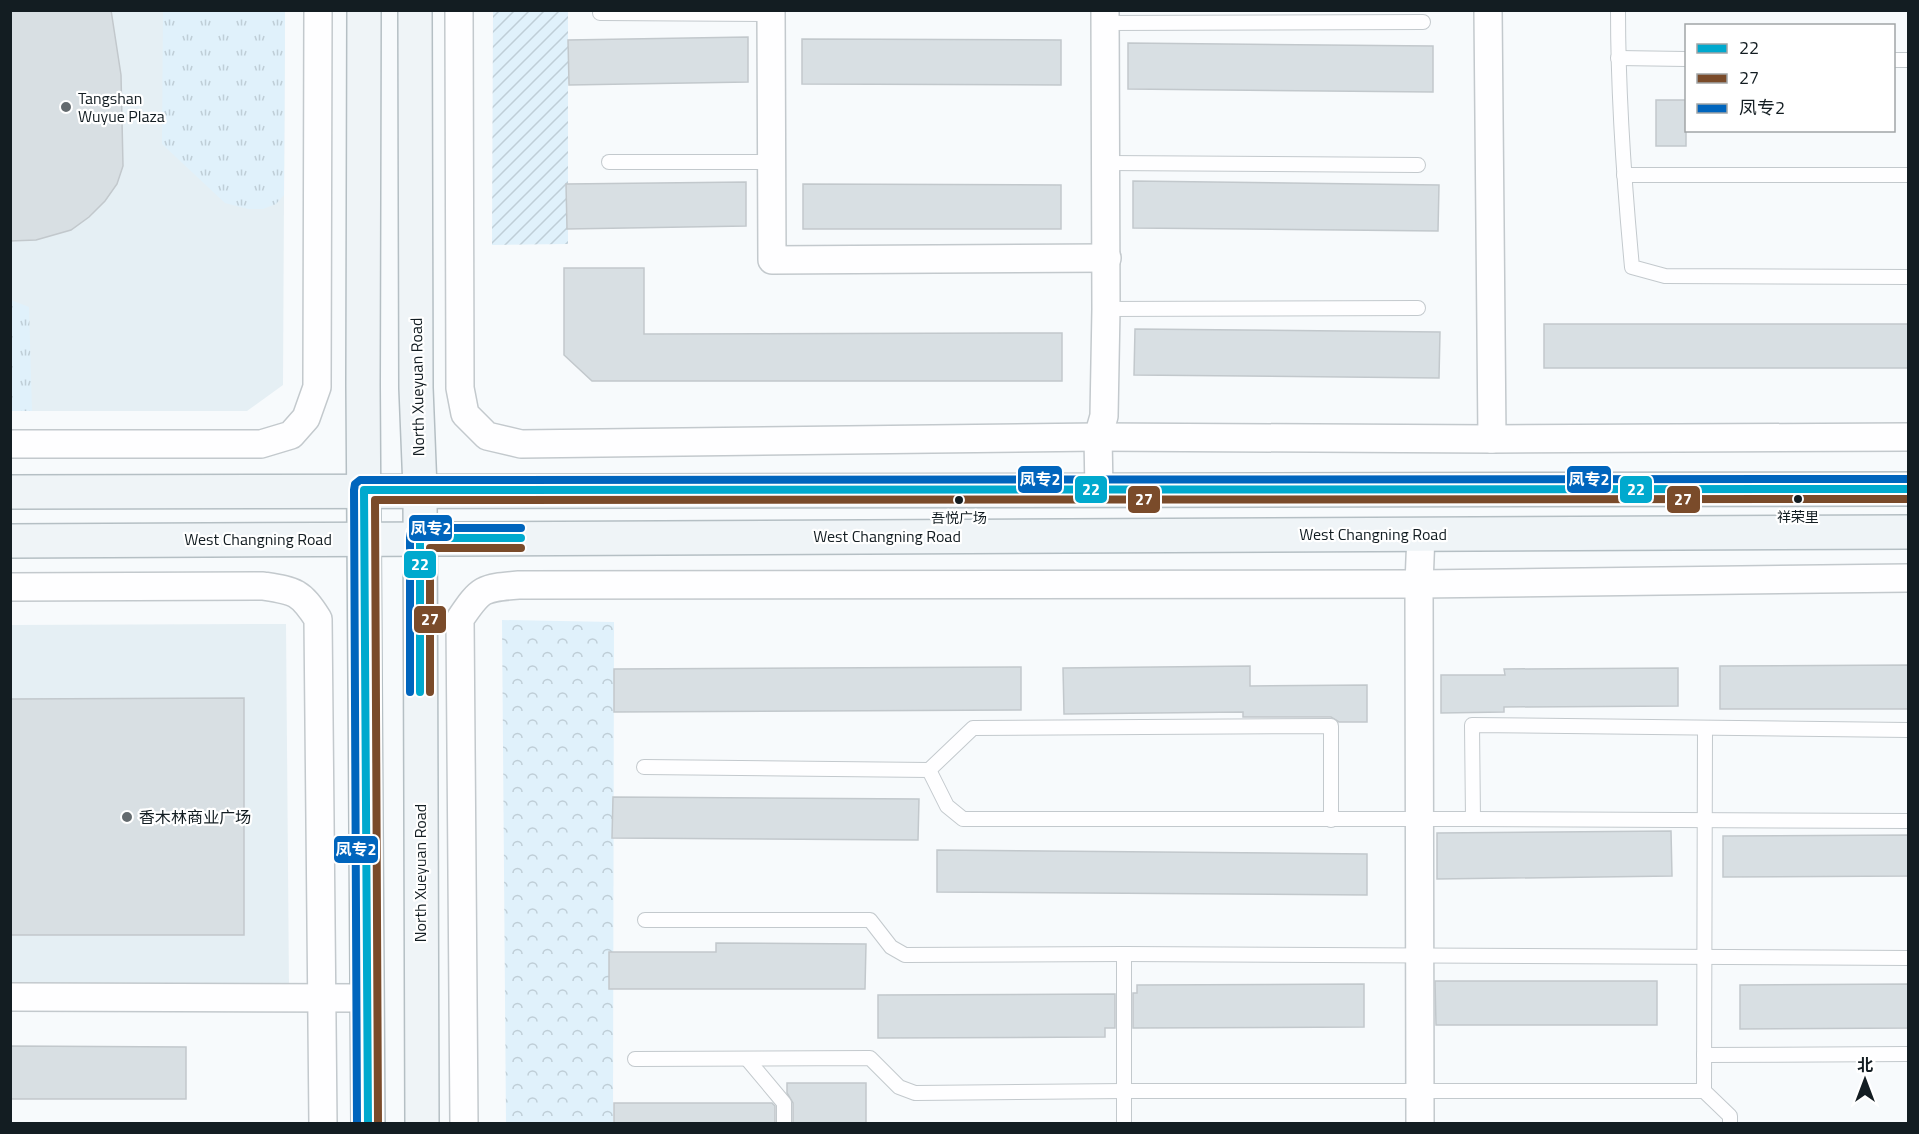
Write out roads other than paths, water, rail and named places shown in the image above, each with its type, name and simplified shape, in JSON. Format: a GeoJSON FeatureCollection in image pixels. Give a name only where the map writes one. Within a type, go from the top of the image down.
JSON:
{"type":"FeatureCollection","features":[{"type":"Feature","properties":{"kind":"main road"},"geometry":{"type":"LineString","coordinates":[[364,10],[368,1124]]}},
{"type":"Feature","properties":{"kind":"main road","name":"North Xueyuan Road"},"geometry":{"type":"LineString","coordinates":[[415,10],[416,388],[420,489],[422,1124]]}},
{"type":"Feature","properties":{"kind":"main road"},"geometry":{"type":"LineString","coordinates":[[10,492],[420,489],[1099,491],[1908,489]]}},
{"type":"Feature","properties":{"kind":"main road","name":"West Changning Road"},"geometry":{"type":"LineString","coordinates":[[10,541],[1908,532]]}},
{"type":"Feature","properties":{"kind":"street"},"geometry":{"type":"LineString","coordinates":[[10,444],[261,444],[291,435],[306,418],[317,387],[318,10]]}},
{"type":"Feature","properties":{"kind":"street"},"geometry":{"type":"LineString","coordinates":[[459,10],[460,388],[465,414],[487,436],[521,444],[1098,437],[1492,439],[1908,436]]}},
{"type":"Feature","properties":{"kind":"street"},"geometry":{"type":"LineString","coordinates":[[1488,10],[1492,439]]}},
{"type":"Feature","properties":{"kind":"street"},"geometry":{"type":"LineString","coordinates":[[771,12],[772,260],[1107,258]]}},
{"type":"Feature","properties":{"kind":"street"},"geometry":{"type":"LineString","coordinates":[[1099,491],[1098,437],[1104,416],[1107,258],[1105,17]]}},
{"type":"Feature","properties":{"kind":"street"},"geometry":{"type":"LineString","coordinates":[[1420,1124],[1419,584],[1421,534]]}},
{"type":"Feature","properties":{"kind":"street"},"geometry":{"type":"LineString","coordinates":[[464,1124],[459,619],[475,597],[490,588],[519,585],[1419,584],[1908,578]]}},
{"type":"Feature","properties":{"kind":"street"},"geometry":{"type":"LineString","coordinates":[[10,587],[263,586],[290,590],[305,599],[318,619],[323,1124]]}},
{"type":"Feature","properties":{"kind":"street"},"geometry":{"type":"LineString","coordinates":[[10,997],[367,998]]}},
{"type":"Feature","properties":{"kind":"lane"},"geometry":{"type":"LineString","coordinates":[[1618,10],[1624,175],[1632,267],[1665,276],[1908,277]]}},
{"type":"Feature","properties":{"kind":"lane"},"geometry":{"type":"LineString","coordinates":[[600,13],[771,12]]}},
{"type":"Feature","properties":{"kind":"lane"},"geometry":{"type":"LineString","coordinates":[[1105,17],[1424,22]]}},
{"type":"Feature","properties":{"kind":"lane"},"geometry":{"type":"LineString","coordinates":[[1618,58],[1685,59]]}},
{"type":"Feature","properties":{"kind":"lane"},"geometry":{"type":"LineString","coordinates":[[609,162],[772,162]]}},
{"type":"Feature","properties":{"kind":"lane"},"geometry":{"type":"LineString","coordinates":[[1106,163],[1418,165]]}},
{"type":"Feature","properties":{"kind":"lane"},"geometry":{"type":"LineString","coordinates":[[1624,175],[1908,175]]}},
{"type":"Feature","properties":{"kind":"lane"},"geometry":{"type":"LineString","coordinates":[[1106,309],[1418,308]]}},
{"type":"Feature","properties":{"kind":"lane"},"geometry":{"type":"LineString","coordinates":[[1473,819],[1472,725],[1908,730]]}},
{"type":"Feature","properties":{"kind":"lane"},"geometry":{"type":"LineString","coordinates":[[644,767],[928,770],[973,728],[1331,726],[1331,820]]}},
{"type":"Feature","properties":{"kind":"lane"},"geometry":{"type":"LineString","coordinates":[[1704,1091],[1705,728]]}},
{"type":"Feature","properties":{"kind":"lane"},"geometry":{"type":"LineString","coordinates":[[928,770],[947,806],[963,819],[1908,821]]}},
{"type":"Feature","properties":{"kind":"lane"},"geometry":{"type":"LineString","coordinates":[[645,921],[870,920],[891,946],[905,955],[1420,954],[1908,958]]}},
{"type":"Feature","properties":{"kind":"lane"},"geometry":{"type":"LineString","coordinates":[[1124,954],[1124,1124]]}},
{"type":"Feature","properties":{"kind":"lane"},"geometry":{"type":"LineString","coordinates":[[1704,1055],[1908,1053]]}},
{"type":"Feature","properties":{"kind":"lane"},"geometry":{"type":"LineString","coordinates":[[635,1059],[870,1058],[898,1087],[915,1094],[1124,1091],[1704,1091],[1730,1116],[1730,1124]]}},
{"type":"Feature","properties":{"kind":"lane"},"geometry":{"type":"LineString","coordinates":[[748,1060],[784,1102],[784,1124]]}},
{"type":"Feature","properties":{"kind":"place","name":"Tangshan Wuyue Plaza"},"geometry":{"type":"Point","coordinates":[66,107]}},
{"type":"Feature","properties":{"kind":"place","name":"祥荣里"},"geometry":{"type":"Point","coordinates":[1798,499]}},
{"type":"Feature","properties":{"kind":"place","name":"吾悦广场"},"geometry":{"type":"Point","coordinates":[959,500]}},
{"type":"Feature","properties":{"kind":"place","name":"香木林商业广场"},"geometry":{"type":"Point","coordinates":[127,817]}}]}
